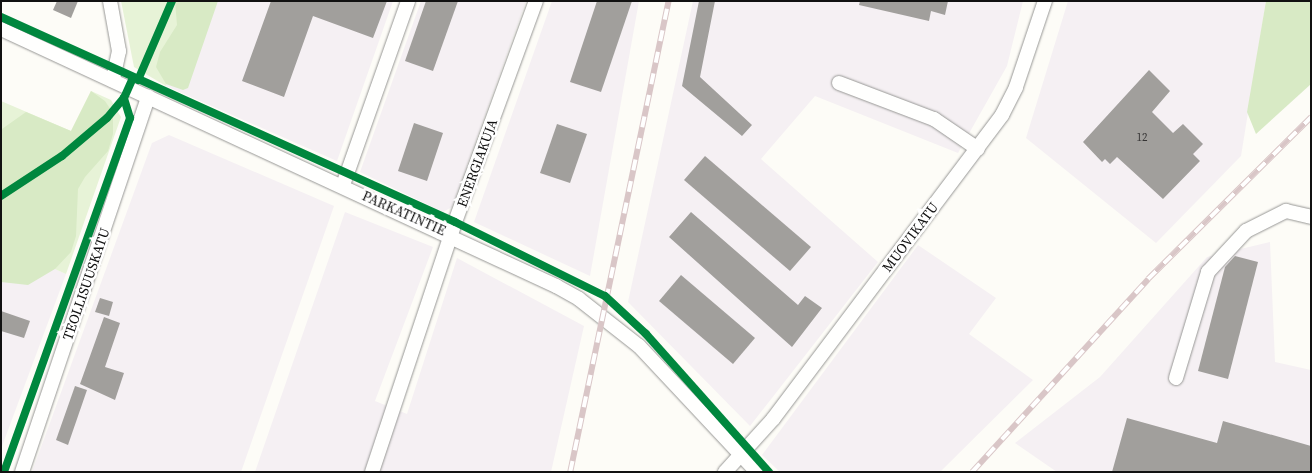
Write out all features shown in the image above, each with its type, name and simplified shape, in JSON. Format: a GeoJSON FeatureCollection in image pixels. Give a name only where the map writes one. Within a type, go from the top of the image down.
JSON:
{"type":"FeatureCollection","features":[{"type":"Feature","properties":{"kind":"street"},"geometry":{"type":"LineString","coordinates":[[110,1],[119,52],[112,80]]}},
{"type":"Feature","properties":{"kind":"street"},"geometry":{"type":"LineString","coordinates":[[343,186],[408,1]]}},
{"type":"Feature","properties":{"kind":"street","name":"ENERGIAKUJA"},"geometry":{"type":"LineString","coordinates":[[372,472],[390,411],[536,1]]}},
{"type":"Feature","properties":{"kind":"street","name":"MUOVIKATU"},"geometry":{"type":"LineString","coordinates":[[725,472],[774,419],[1002,115],[1016,88],[1045,1]]}},
{"type":"Feature","properties":{"kind":"street","name":"PARKATINTIE"},"geometry":{"type":"LineString","coordinates":[[1,28],[452,235],[556,286],[618,328],[659,366],[757,472]]}},
{"type":"Feature","properties":{"kind":"street"},"geometry":{"type":"LineString","coordinates":[[839,83],[934,118],[978,149]]}},
{"type":"Feature","properties":{"kind":"street","name":"TEOLLISUUSKATU"},"geometry":{"type":"LineString","coordinates":[[22,472],[148,97]]}},
{"type":"Feature","properties":{"kind":"street"},"geometry":{"type":"LineString","coordinates":[[1176,378],[1208,272],[1246,231],[1286,211],[1311,217]]}},
{"type":"Feature","properties":{"kind":"shaded area"},"geometry":{"type":"Polygon","coordinates":[[[193,1],[393,1],[337,161],[166,86],[193,1]]]}},
{"type":"Feature","properties":{"kind":"shaded area"},"geometry":{"type":"Polygon","coordinates":[[[421,1],[526,1],[452,207],[443,212],[360,172],[421,1]]]}},
{"type":"Feature","properties":{"kind":"shaded area"},"geometry":{"type":"Polygon","coordinates":[[[552,1],[639,1],[590,276],[474,222],[552,1]]]}},
{"type":"Feature","properties":{"kind":"shaded area"},"geometry":{"type":"Polygon","coordinates":[[[693,1],[1023,1],[1007,66],[958,153],[815,96],[761,159],[878,262],[750,426],[628,302],[693,1]]]}},
{"type":"Feature","properties":{"kind":"shaded area"},"geometry":{"type":"Polygon","coordinates":[[[1068,1],[1266,1],[1241,156],[1156,243],[1026,138],[1068,1]]]}},
{"type":"Feature","properties":{"kind":"shaded area"},"geometry":{"type":"Polygon","coordinates":[[[169,135],[334,206],[241,472],[32,472],[152,143],[169,135]]]}},
{"type":"Feature","properties":{"kind":"shaded area"},"geometry":{"type":"Polygon","coordinates":[[[345,212],[433,247],[375,401],[407,414],[457,258],[584,326],[551,472],[255,472],[345,212]]]}},
{"type":"Feature","properties":{"kind":"shaded area"},"geometry":{"type":"Polygon","coordinates":[[[1270,242],[1275,362],[1311,370],[1311,472],[1057,472],[1015,443],[1100,377],[1207,257],[1270,242]]]}},
{"type":"Feature","properties":{"kind":"shaded area"},"geometry":{"type":"Polygon","coordinates":[[[918,245],[996,298],[969,334],[1033,380],[940,472],[780,472],[762,455],[918,245]]]}},
{"type":"Feature","properties":{"kind":"shaded area"},"geometry":{"type":"Polygon","coordinates":[[[21,254],[66,274],[1,449],[1,269],[21,254]]]}},
{"type":"Feature","properties":{"kind":"green space"},"geometry":{"type":"Polygon","coordinates":[[[121,1],[193,1],[166,86],[134,67],[121,1]]]}},
{"type":"Feature","properties":{"kind":"green space"},"geometry":{"type":"Polygon","coordinates":[[[175,1],[218,1],[188,88],[183,90],[166,84],[156,67],[160,52],[177,25],[175,1]]]}},
{"type":"Feature","properties":{"kind":"green space"},"geometry":{"type":"Polygon","coordinates":[[[1266,1],[1311,1],[1311,84],[1256,134],[1247,112],[1266,1]]]}},
{"type":"Feature","properties":{"kind":"green space"},"geometry":{"type":"Polygon","coordinates":[[[91,91],[111,100],[121,117],[66,274],[21,254],[1,269],[1,101],[71,131],[91,91]]]}},
{"type":"Feature","properties":{"kind":"green space"},"geometry":{"type":"Polygon","coordinates":[[[91,91],[105,101],[111,110],[65,151],[1,194],[2,129],[26,112],[71,131],[91,91]]]}},
{"type":"Feature","properties":{"kind":"green space"},"geometry":{"type":"Polygon","coordinates":[[[113,115],[113,134],[108,151],[85,177],[78,189],[76,236],[71,252],[55,269],[28,285],[1,282],[1,200],[68,155],[113,115]]]}},
{"type":"Feature","properties":{"kind":"building"},"geometry":{"type":"Polygon","coordinates":[[[57,1],[78,1],[71,18],[53,10],[57,1]]]}},
{"type":"Feature","properties":{"kind":"building"},"geometry":{"type":"Polygon","coordinates":[[[271,1],[387,1],[373,38],[313,16],[284,97],[242,81],[271,1]]]}},
{"type":"Feature","properties":{"kind":"building"},"geometry":{"type":"Polygon","coordinates":[[[426,1],[458,1],[433,71],[405,61],[426,1]]]}},
{"type":"Feature","properties":{"kind":"building"},"geometry":{"type":"Polygon","coordinates":[[[597,1],[632,1],[601,92],[570,82],[597,1]]]}},
{"type":"Feature","properties":{"kind":"building"},"geometry":{"type":"Polygon","coordinates":[[[699,1],[715,1],[700,77],[752,125],[742,136],[682,86],[699,1]]]}},
{"type":"Feature","properties":{"kind":"building"},"geometry":{"type":"Polygon","coordinates":[[[860,1],[948,1],[945,15],[931,11],[929,21],[859,5],[860,1]]]}},
{"type":"Feature","properties":{"kind":"building"},"geometry":{"type":"Polygon","coordinates":[[[1149,70],[1170,91],[1152,112],[1173,133],[1183,124],[1203,144],[1193,154],[1200,161],[1163,199],[1117,157],[1110,164],[1105,159],[1102,162],[1083,142],[1149,70]]]}},
{"type":"Feature","properties":{"kind":"building"},"geometry":{"type":"Polygon","coordinates":[[[414,123],[443,133],[427,181],[398,171],[414,123]]]}},
{"type":"Feature","properties":{"kind":"building"},"geometry":{"type":"Polygon","coordinates":[[[557,124],[587,134],[570,183],[540,173],[557,124]]]}},
{"type":"Feature","properties":{"kind":"building"},"geometry":{"type":"Polygon","coordinates":[[[705,156],[811,247],[790,271],[684,180],[705,156]]]}},
{"type":"Feature","properties":{"kind":"building"},"geometry":{"type":"Polygon","coordinates":[[[691,212],[798,305],[805,296],[822,308],[792,347],[669,237],[691,212]]]}},
{"type":"Feature","properties":{"kind":"building"},"geometry":{"type":"Polygon","coordinates":[[[1235,256],[1258,262],[1228,379],[1198,371],[1225,267],[1235,256]]]}},
{"type":"Feature","properties":{"kind":"building"},"geometry":{"type":"Polygon","coordinates":[[[681,275],[755,338],[733,364],[659,301],[681,275]]]}},
{"type":"Feature","properties":{"kind":"building"},"geometry":{"type":"Polygon","coordinates":[[[100,298],[113,302],[109,316],[95,312],[100,298]]]}},
{"type":"Feature","properties":{"kind":"building"},"geometry":{"type":"Polygon","coordinates":[[[1,311],[30,321],[24,338],[1,331],[1,311]]]}},
{"type":"Feature","properties":{"kind":"building"},"geometry":{"type":"Polygon","coordinates":[[[104,317],[120,323],[105,367],[124,373],[115,400],[80,384],[104,317]]]}},
{"type":"Feature","properties":{"kind":"building"},"geometry":{"type":"Polygon","coordinates":[[[75,386],[87,390],[68,445],[56,440],[75,386]]]}},
{"type":"Feature","properties":{"kind":"building"},"geometry":{"type":"Polygon","coordinates":[[[1127,418],[1217,443],[1223,421],[1311,446],[1311,472],[1112,472],[1127,418]]]}},
{"type":"Feature","properties":{"kind":"railway"},"geometry":{"type":"LineString","coordinates":[[570,472],[668,1]]}},
{"type":"Feature","properties":{"kind":"railway"},"geometry":{"type":"LineString","coordinates":[[972,472],[1148,279],[1311,117]]}},
{"type":"Feature","properties":{"kind":"cycle path"},"geometry":{"type":"LineString","coordinates":[[138,80],[172,1]]}},
{"type":"Feature","properties":{"kind":"cycle path"},"geometry":{"type":"LineString","coordinates":[[1,17],[455,222],[605,296],[646,334],[769,472]]}},
{"type":"Feature","properties":{"kind":"cycle path"},"geometry":{"type":"LineString","coordinates":[[1,196],[62,156],[107,118],[124,98],[133,78]]}},
{"type":"Feature","properties":{"kind":"cycle path"},"geometry":{"type":"LineString","coordinates":[[4,472],[130,118],[124,98]]}}]}
